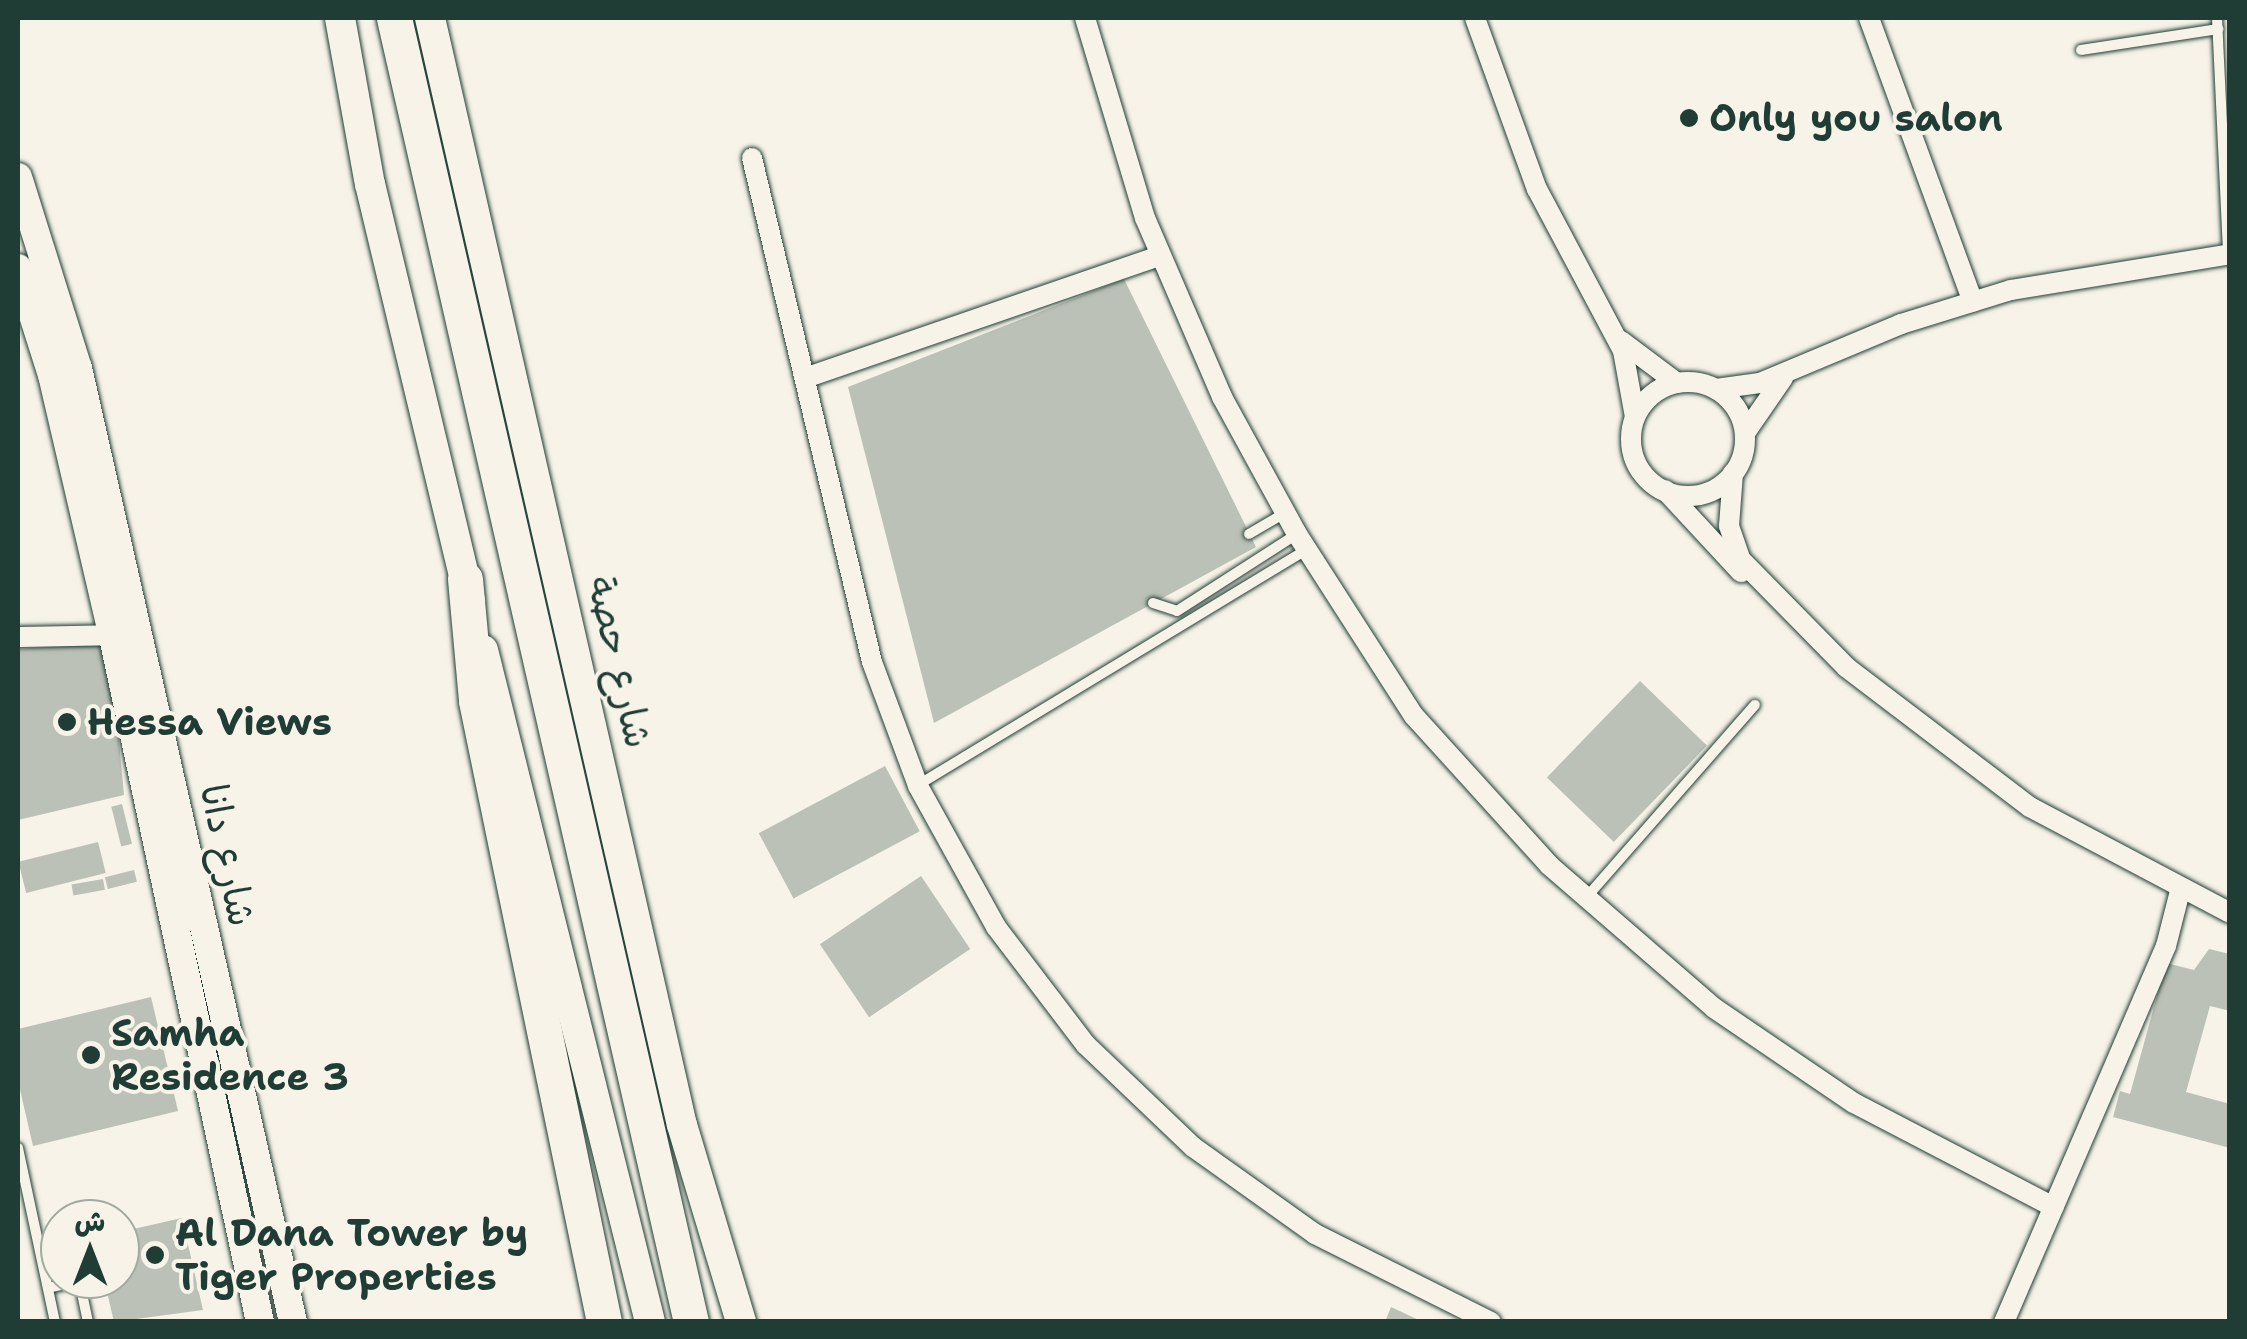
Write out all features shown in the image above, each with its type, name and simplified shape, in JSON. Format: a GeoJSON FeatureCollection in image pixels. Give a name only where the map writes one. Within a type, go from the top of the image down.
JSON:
{"type":"FeatureCollection","features":[{"type":"Feature","properties":{"kind":"highway"},"geometry":{"type":"LineString","coordinates":[[394,18],[690,1322]]}},
{"type":"Feature","properties":{"kind":"highway"},"geometry":{"type":"LineString","coordinates":[[465,579],[478,716],[604,1322]]}},
{"type":"Feature","properties":{"kind":"main road"},"geometry":{"type":"LineString","coordinates":[[340,18],[370,184],[650,1322]]}},
{"type":"Feature","properties":{"kind":"main road","name":"شارع حصة"},"geometry":{"type":"LineString","coordinates":[[436,25],[682,1125],[741,1322]]}},
{"type":"Feature","properties":{"kind":"street"},"geometry":{"type":"LineString","coordinates":[[1084,18],[1160,256],[1285,513],[1414,716],[1585,899],[1806,1073],[2054,1207]]}},
{"type":"Feature","properties":{"kind":"street"},"geometry":{"type":"LineString","coordinates":[[1475,18],[1537,189],[1616,336],[1636,417],[1638,465],[1846,667],[1982,774],[2078,838],[2230,914]]}},
{"type":"Feature","properties":{"kind":"street"},"geometry":{"type":"LineString","coordinates":[[1869,18],[1973,302]]}},
{"type":"Feature","properties":{"kind":"street"},"geometry":{"type":"LineString","coordinates":[[752,158],[872,662],[918,786],[1024,968],[1156,1115],[1314,1234],[1492,1322]]}},
{"type":"Feature","properties":{"kind":"street","name":"شارع دانا"},"geometry":{"type":"LineString","coordinates":[[18,176],[60,294],[260,1322]]}},
{"type":"Feature","properties":{"kind":"street"},"geometry":{"type":"LineString","coordinates":[[1616,336],[1677,383],[1716,389],[1800,365],[1973,302],[2071,275],[2228,254]]}},
{"type":"Feature","properties":{"kind":"street"},"geometry":{"type":"LineString","coordinates":[[804,378],[1160,256]]}},
{"type":"Feature","properties":{"kind":"street","name":"شارع دانا"},"geometry":{"type":"LineString","coordinates":[[18,268],[127,635],[293,1322]]}},
{"type":"Feature","properties":{"kind":"street"},"geometry":{"type":"LineString","coordinates":[[1762,588],[1729,526],[1733,473],[1745,433],[1772,388],[1800,365]]}},
{"type":"Feature","properties":{"kind":"street"},"geometry":{"type":"LineString","coordinates":[[1636,417],[1652,395],[1677,383]]}},
{"type":"Feature","properties":{"kind":"street"},"geometry":{"type":"LineString","coordinates":[[1716,389],[1736,408],[1745,433]]}},
{"type":"Feature","properties":{"kind":"street"},"geometry":{"type":"LineString","coordinates":[[1665,490],[1698,494],[1733,473]]}},
{"type":"Feature","properties":{"kind":"street"},"geometry":{"type":"LineString","coordinates":[[18,637],[127,635]]}},
{"type":"Feature","properties":{"kind":"street"},"geometry":{"type":"LineString","coordinates":[[2004,1322],[2187,894]]}},
{"type":"Feature","properties":{"kind":"lane"},"geometry":{"type":"LineString","coordinates":[[2081,50],[2218,23],[2228,254]]}},
{"type":"Feature","properties":{"kind":"lane"},"geometry":{"type":"LineString","coordinates":[[1250,534],[1285,513]]}},
{"type":"Feature","properties":{"kind":"lane"},"geometry":{"type":"LineString","coordinates":[[918,786],[1302,542]]}},
{"type":"Feature","properties":{"kind":"lane"},"geometry":{"type":"LineString","coordinates":[[1153,603],[1177,611],[1254,561],[1302,542]]}},
{"type":"Feature","properties":{"kind":"lane"},"geometry":{"type":"LineString","coordinates":[[1241,555],[1254,561]]}},
{"type":"Feature","properties":{"kind":"lane"},"geometry":{"type":"LineString","coordinates":[[1585,899],[1755,705]]}},
{"type":"Feature","properties":{"kind":"lane"},"geometry":{"type":"LineString","coordinates":[[18,1148],[40,1251]]}},
{"type":"Feature","properties":{"kind":"building"},"geometry":{"type":"Polygon","coordinates":[[[1124,279],[1256,547],[934,723],[848,387],[1124,279]]]}},
{"type":"Feature","properties":{"kind":"building","name":"Hessa Views"},"geometry":{"type":"Polygon","coordinates":[[[110,643],[124,795],[18,820],[18,649],[110,643]]]}},
{"type":"Feature","properties":{"kind":"building"},"geometry":{"type":"Polygon","coordinates":[[[1640,681],[1707,746],[1614,842],[1547,777],[1640,681]]]}},
{"type":"Feature","properties":{"kind":"building"},"geometry":{"type":"Polygon","coordinates":[[[885,766],[920,831],[793,898],[759,833],[885,766]]]}},
{"type":"Feature","properties":{"kind":"building"},"geometry":{"type":"Polygon","coordinates":[[[122,804],[132,844],[121,846],[111,807],[122,804]]]}},
{"type":"Feature","properties":{"kind":"building"},"geometry":{"type":"Polygon","coordinates":[[[98,842],[106,873],[26,893],[18,862],[98,842]]]}},
{"type":"Feature","properties":{"kind":"building"},"geometry":{"type":"Polygon","coordinates":[[[134,870],[137,882],[108,889],[105,877],[134,870]]]}},
{"type":"Feature","properties":{"kind":"building"},"geometry":{"type":"Polygon","coordinates":[[[921,876],[970,949],[869,1017],[820,944],[921,876]]]}},
{"type":"Feature","properties":{"kind":"building"},"geometry":{"type":"Polygon","coordinates":[[[103,879],[105,890],[73,895],[71,885],[103,879]]]}},
{"type":"Feature","properties":{"kind":"building"},"geometry":{"type":"Polygon","coordinates":[[[2209,949],[2230,954],[2230,1011],[2210,1006],[2186,1092],[2230,1104],[2230,1148],[2113,1117],[2120,1091],[2130,1094],[2166,963],[2194,970],[2209,949]]]}},
{"type":"Feature","properties":{"kind":"building","name":"Samha Residence 3"},"geometry":{"type":"Polygon","coordinates":[[[151,997],[178,1111],[33,1146],[18,1081],[18,1029],[151,997]]]}},
{"type":"Feature","properties":{"kind":"building","name":"Al Dana Tower by Tiger Properties"},"geometry":{"type":"Polygon","coordinates":[[[182,1218],[203,1310],[114,1322],[109,1299],[140,1299],[140,1227],[182,1218]]]}},
{"type":"Feature","properties":{"kind":"building"},"geometry":{"type":"Polygon","coordinates":[[[1391,1307],[1423,1322],[1385,1322],[1391,1307]]]}},
{"type":"Feature","properties":{"kind":"place","name":"Only you salon"},"geometry":{"type":"Point","coordinates":[1689,118]}},
{"type":"Feature","properties":{"kind":"place","name":"Hessa Views"},"geometry":{"type":"Point","coordinates":[67,722]}},
{"type":"Feature","properties":{"kind":"place","name":"Samha Residence 3"},"geometry":{"type":"Point","coordinates":[91,1055]}},
{"type":"Feature","properties":{"kind":"place","name":"Al Dana Tower by Tiger Properties"},"geometry":{"type":"Point","coordinates":[155,1255]}}]}
